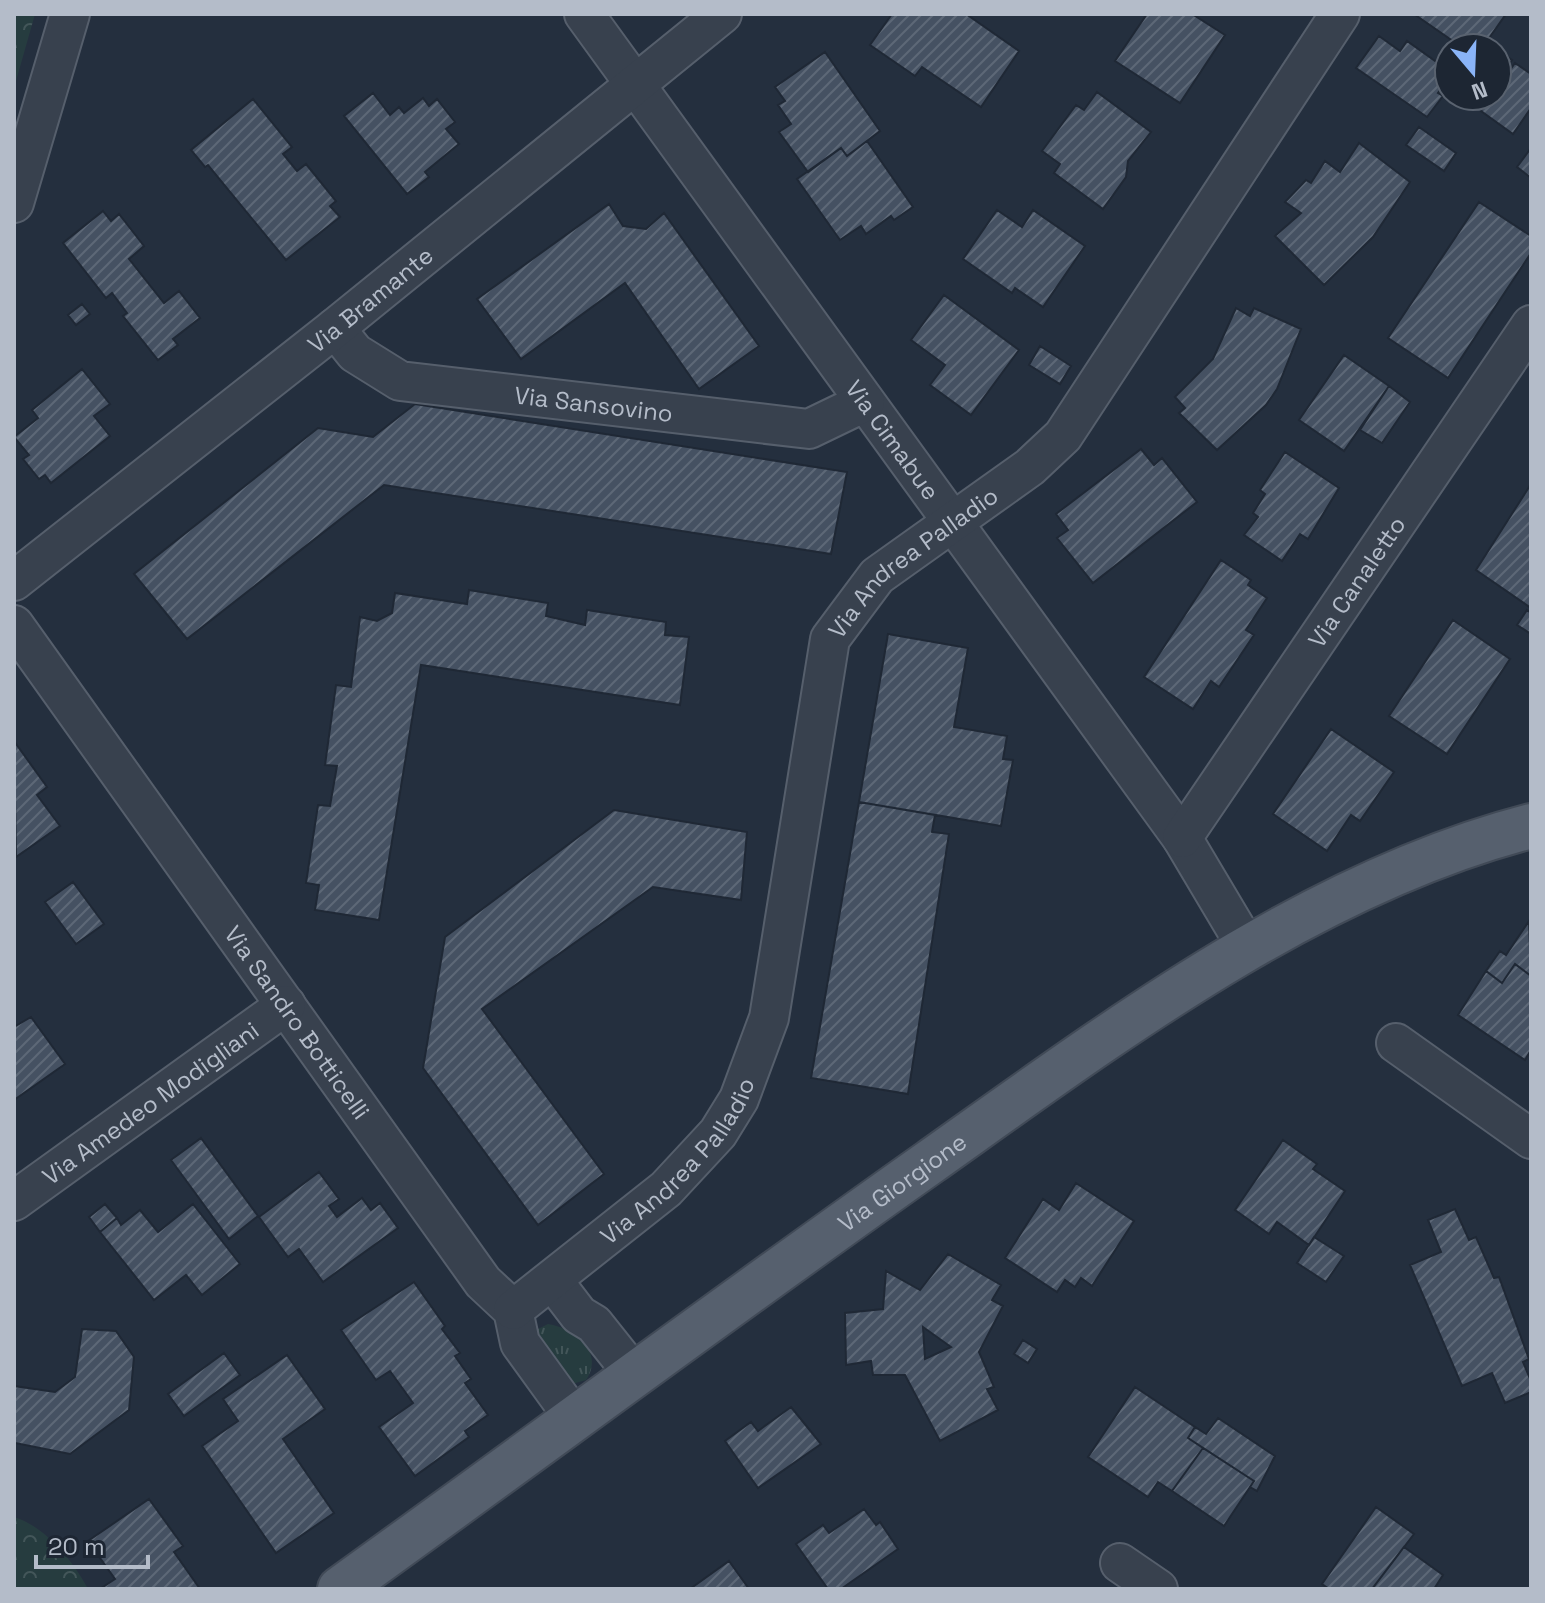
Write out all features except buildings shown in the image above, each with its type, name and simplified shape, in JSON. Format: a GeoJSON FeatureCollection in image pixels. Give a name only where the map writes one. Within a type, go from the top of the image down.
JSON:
{"type":"FeatureCollection","features":[{"type":"Feature","properties":{"kind":"main road","name":"Via Giorgione"},"geometry":{"type":"LineString","coordinates":[[340,1589],[575,1419],[633,1373],[1144,1010],[1248,949],[1369,885],[1520,831]]}},
{"type":"Feature","properties":{"kind":"street"},"geometry":{"type":"LineString","coordinates":[[14,203],[70,14]]}},
{"type":"Feature","properties":{"kind":"street","name":"Via Cimabue"},"geometry":{"type":"LineString","coordinates":[[584,14],[632,85],[1182,838],[1248,949]]}},
{"type":"Feature","properties":{"kind":"street","name":"Via Bramante"},"geometry":{"type":"LineString","coordinates":[[14,581],[335,328],[722,14]]}},
{"type":"Feature","properties":{"kind":"street","name":"Via Andrea Palladio"},"geometry":{"type":"LineString","coordinates":[[513,1310],[553,1281],[683,1172],[718,1133],[739,1099],[769,1018],[830,639],[877,576],[1030,467],[1063,436],[1340,14]]}},
{"type":"Feature","properties":{"kind":"street","name":"Via Canaletto"},"geometry":{"type":"LineString","coordinates":[[1182,838],[1531,325]]}},
{"type":"Feature","properties":{"kind":"street","name":"Via Sansovino"},"geometry":{"type":"LineString","coordinates":[[335,328],[355,353],[400,381],[809,429],[865,402]]}},
{"type":"Feature","properties":{"kind":"street","name":"Via Sandro Botticelli"},"geometry":{"type":"LineString","coordinates":[[14,625],[483,1282],[513,1310]]}},
{"type":"Feature","properties":{"kind":"street","name":"Via Amedeo Modigliani"},"geometry":{"type":"LineString","coordinates":[[14,1201],[286,1005]]}},
{"type":"Feature","properties":{"kind":"street"},"geometry":{"type":"LineString","coordinates":[[1396,1043],[1531,1139]]}},
{"type":"Feature","properties":{"kind":"street"},"geometry":{"type":"LineString","coordinates":[[553,1281],[579,1315],[594,1324],[633,1373]]}},
{"type":"Feature","properties":{"kind":"street"},"geometry":{"type":"LineString","coordinates":[[513,1310],[520,1343],[575,1419]]}},
{"type":"Feature","properties":{"kind":"street"},"geometry":{"type":"LineString","coordinates":[[1120,1563],[1158,1589]]}},
{"type":"Feature","properties":{"kind":"green space"},"geometry":{"type":"Polygon","coordinates":[[[14,14],[35,14],[14,88],[14,14]]]}},
{"type":"Feature","properties":{"kind":"green space"},"geometry":{"type":"Polygon","coordinates":[[[548,1324],[568,1330],[584,1343],[592,1360],[586,1380],[572,1384],[539,1353],[536,1330],[548,1324]]]}},
{"type":"Feature","properties":{"kind":"green space"},"geometry":{"type":"Polygon","coordinates":[[[14,1517],[48,1537],[75,1567],[88,1589],[14,1589],[14,1517]]]}}]}
